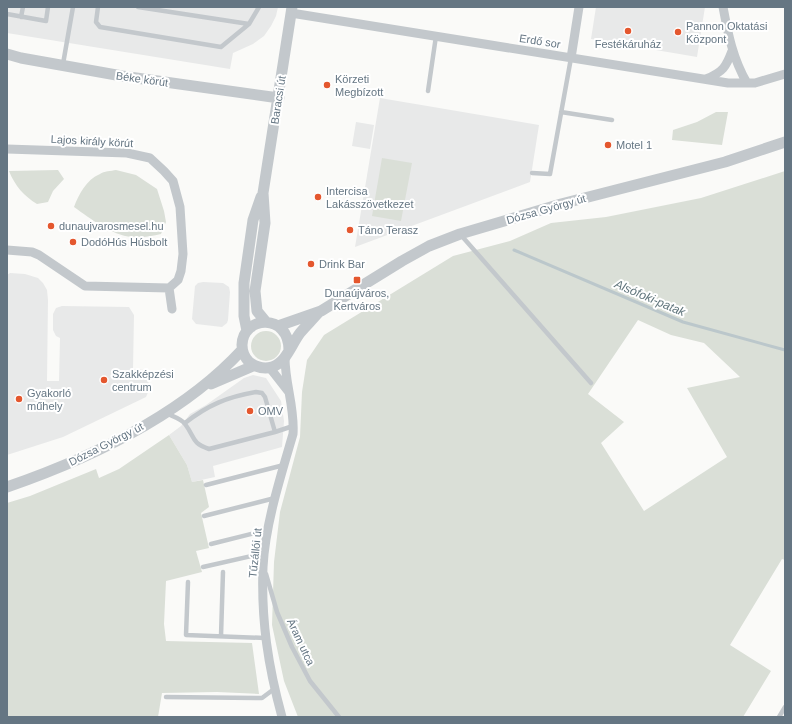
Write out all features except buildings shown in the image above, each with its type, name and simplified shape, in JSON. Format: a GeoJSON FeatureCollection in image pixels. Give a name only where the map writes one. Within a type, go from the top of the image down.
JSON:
{"type":"FeatureCollection","features":[{"type":"Feature","properties":{"kind":"street"},"geometry":{"type":"LineString","coordinates":[[571,58],[579,7]]}},
{"type":"Feature","properties":{"kind":"street"},"geometry":{"type":"LineString","coordinates":[[722,7],[732,51],[739,70],[747,83]]}},
{"type":"Feature","properties":{"kind":"street","name":"Erdő sor"},"geometry":{"type":"LineString","coordinates":[[292,10],[436,36],[728,83],[747,83],[785,74]]}},
{"type":"Feature","properties":{"kind":"street","name":"Baracsi út"},"geometry":{"type":"LineString","coordinates":[[248,331],[244,316],[244,283],[253,220],[263,193],[292,10]]}},
{"type":"Feature","properties":{"kind":"street"},"geometry":{"type":"LineString","coordinates":[[705,79],[718,74],[727,63],[732,51]]}},
{"type":"Feature","properties":{"kind":"street","name":"Béke körút"},"geometry":{"type":"LineString","coordinates":[[7,54],[20,58],[122,76],[279,98]]}},
{"type":"Feature","properties":{"kind":"street","name":"Dózsa György út"},"geometry":{"type":"LineString","coordinates":[[278,326],[321,311],[402,260],[429,246],[460,234],[561,204],[725,162],[785,142]]}},
{"type":"Feature","properties":{"kind":"street","name":"Lajos király körút"},"geometry":{"type":"LineString","coordinates":[[7,149],[127,153],[150,158],[172,181],[180,206],[183,254],[181,270],[178,280],[169,288]]}},
{"type":"Feature","properties":{"kind":"street","name":"Baracsi út"},"geometry":{"type":"LineString","coordinates":[[263,193],[265,223],[255,291],[257,311],[266,322]]}},
{"type":"Feature","properties":{"kind":"street"},"geometry":{"type":"LineString","coordinates":[[7,250],[32,252],[39,255],[85,286],[169,288],[172,309]]}},
{"type":"Feature","properties":{"kind":"street","name":"Dózsa György út"},"geometry":{"type":"LineString","coordinates":[[287,354],[301,332],[321,311]]}},
{"type":"Feature","properties":{"kind":"street"},"geometry":{"type":"LineString","coordinates":[[266,322],[278,326],[287,336],[287,354],[278,365],[270,368],[264,369],[254,366],[246,359],[242,350],[243,340],[248,331],[259,323],[266,322]]}},
{"type":"Feature","properties":{"kind":"street","name":"Dózsa György út"},"geometry":{"type":"LineString","coordinates":[[7,487],[44,474],[87,455],[166,413],[200,389],[242,350]]}},
{"type":"Feature","properties":{"kind":"street","name":"Tűzállói út"},"geometry":{"type":"LineString","coordinates":[[282,717],[274,689],[265,638],[263,622],[263,566],[276,498],[293,434],[289,392],[285,373],[287,354]]}},
{"type":"Feature","properties":{"kind":"street","name":"Dózsa György út"},"geometry":{"type":"LineString","coordinates":[[200,389],[254,366]]}},
{"type":"Feature","properties":{"kind":"street"},"geometry":{"type":"LineString","coordinates":[[270,368],[289,392]]}},
{"type":"Feature","properties":{"kind":"lane"},"geometry":{"type":"LineString","coordinates":[[21,17],[23,7]]}},
{"type":"Feature","properties":{"kind":"lane"},"geometry":{"type":"LineString","coordinates":[[7,14],[46,21],[48,7]]}},
{"type":"Feature","properties":{"kind":"lane"},"geometry":{"type":"LineString","coordinates":[[62,66],[73,7]]}},
{"type":"Feature","properties":{"kind":"lane"},"geometry":{"type":"LineString","coordinates":[[98,7],[96,22],[100,27],[221,47],[249,24],[259,7]]}},
{"type":"Feature","properties":{"kind":"lane"},"geometry":{"type":"LineString","coordinates":[[138,7],[249,24]]}},
{"type":"Feature","properties":{"kind":"lane"},"geometry":{"type":"LineString","coordinates":[[428,91],[436,36]]}},
{"type":"Feature","properties":{"kind":"lane"},"geometry":{"type":"LineString","coordinates":[[532,173],[550,174],[571,58]]}},
{"type":"Feature","properties":{"kind":"lane"},"geometry":{"type":"LineString","coordinates":[[561,112],[612,120]]}},
{"type":"Feature","properties":{"kind":"lane"},"geometry":{"type":"LineString","coordinates":[[460,234],[591,383]]}},
{"type":"Feature","properties":{"kind":"lane"},"geometry":{"type":"LineString","coordinates":[[185,423],[201,410],[226,399],[256,392],[265,397],[274,432]]}},
{"type":"Feature","properties":{"kind":"lane"},"geometry":{"type":"LineString","coordinates":[[166,413],[185,423],[192,437],[199,446],[209,449],[293,426]]}},
{"type":"Feature","properties":{"kind":"lane"},"geometry":{"type":"LineString","coordinates":[[206,485],[284,466]]}},
{"type":"Feature","properties":{"kind":"lane"},"geometry":{"type":"LineString","coordinates":[[204,516],[276,498]]}},
{"type":"Feature","properties":{"kind":"lane"},"geometry":{"type":"LineString","coordinates":[[211,544],[269,529]]}},
{"type":"Feature","properties":{"kind":"lane"},"geometry":{"type":"LineString","coordinates":[[203,567],[265,553]]}},
{"type":"Feature","properties":{"kind":"lane","name":"Áram utca"},"geometry":{"type":"LineString","coordinates":[[263,566],[277,612],[292,647],[310,681],[339,717]]}},
{"type":"Feature","properties":{"kind":"lane"},"geometry":{"type":"LineString","coordinates":[[221,636],[223,572]]}},
{"type":"Feature","properties":{"kind":"lane"},"geometry":{"type":"LineString","coordinates":[[188,582],[186,635],[265,638]]}},
{"type":"Feature","properties":{"kind":"lane"},"geometry":{"type":"LineString","coordinates":[[166,697],[262,698],[274,689]]}},
{"type":"Feature","properties":{"kind":"lane"},"geometry":{"type":"LineString","coordinates":[[779,717],[785,707]]}},
{"type":"Feature","properties":{"kind":"shaded area"},"geometry":{"type":"Polygon","coordinates":[[[7,7],[278,7],[276,16],[264,36],[253,44],[233,53],[230,69],[7,33],[7,7]]]}},
{"type":"Feature","properties":{"kind":"shaded area"},"geometry":{"type":"Polygon","coordinates":[[[596,7],[705,7],[697,57],[591,39],[596,7]]]}},
{"type":"Feature","properties":{"kind":"shaded area"},"geometry":{"type":"Polygon","coordinates":[[[380,98],[539,125],[530,182],[355,247],[380,98]]]}},
{"type":"Feature","properties":{"kind":"shaded area"},"geometry":{"type":"Polygon","coordinates":[[[716,112],[728,112],[722,145],[672,140],[673,130],[697,122],[716,112]]]}},
{"type":"Feature","properties":{"kind":"shaded area"},"geometry":{"type":"Polygon","coordinates":[[[356,122],[374,125],[370,149],[352,146],[356,122]]]}},
{"type":"Feature","properties":{"kind":"shaded area"},"geometry":{"type":"Polygon","coordinates":[[[382,158],[412,163],[401,221],[372,216],[382,158]]]}},
{"type":"Feature","properties":{"kind":"shaded area"},"geometry":{"type":"Polygon","coordinates":[[[58,170],[64,179],[53,191],[48,202],[37,204],[20,190],[9,171],[58,170]]]}},
{"type":"Feature","properties":{"kind":"shaded area"},"geometry":{"type":"Polygon","coordinates":[[[116,170],[136,175],[157,189],[166,222],[161,234],[139,237],[124,236],[102,226],[74,207],[81,192],[91,180],[103,172],[116,170]]]}},
{"type":"Feature","properties":{"kind":"shaded area"},"geometry":{"type":"Polygon","coordinates":[[[785,171],[785,560],[782,559],[730,645],[771,671],[743,717],[298,717],[284,681],[272,625],[274,562],[280,512],[300,437],[302,392],[307,360],[324,335],[453,256],[510,241],[551,223],[606,217],[701,198],[785,171]],[[638,320],[588,394],[624,422],[601,443],[644,511],[727,457],[687,388],[740,377],[704,343],[671,335],[638,320]]]}},
{"type":"Feature","properties":{"kind":"shaded area","name":"Szakképzési centrum"},"geometry":{"type":"Polygon","coordinates":[[[10,273],[25,274],[38,278],[47,290],[47,381],[59,381],[60,338],[56,336],[53,330],[53,314],[56,308],[62,306],[129,307],[134,315],[133,369],[144,370],[148,374],[149,390],[146,397],[63,437],[7,455],[7,275],[10,273]]]}},
{"type":"Feature","properties":{"kind":"shaded area"},"geometry":{"type":"Polygon","coordinates":[[[198,283],[223,283],[229,287],[228,320],[222,327],[196,324],[192,319],[195,286],[198,283]]]}},
{"type":"Feature","properties":{"kind":"shaded area"},"geometry":{"type":"Polygon","coordinates":[[[266,331],[276,336],[281,346],[276,356],[266,361],[256,356],[251,346],[256,336],[266,331]]]}},
{"type":"Feature","properties":{"kind":"shaded area"},"geometry":{"type":"Polygon","coordinates":[[[253,375],[266,378],[281,401],[284,421],[282,447],[213,466],[215,477],[192,482],[187,465],[169,435],[181,426],[190,414],[206,405],[244,378],[253,375]]]}},
{"type":"Feature","properties":{"kind":"shaded area"},"geometry":{"type":"Polygon","coordinates":[[[169,435],[187,465],[192,482],[203,480],[209,507],[201,513],[209,548],[196,551],[202,572],[166,581],[164,624],[166,641],[252,643],[259,694],[217,692],[162,693],[158,717],[7,717],[7,503],[30,496],[96,469],[99,478],[119,469],[169,435]]]}},
{"type":"Feature","properties":{"kind":"waterway","name":"Alsófoki-patak"},"geometry":{"type":"LineString","coordinates":[[514,250],[683,322],[785,350]]}},
{"type":"Feature","properties":{"kind":"place","name":"Festékáruház"},"geometry":{"type":"Point","coordinates":[628,31]}},
{"type":"Feature","properties":{"kind":"place","name":"Pannon Oktatási Központ"},"geometry":{"type":"Point","coordinates":[678,32]}},
{"type":"Feature","properties":{"kind":"place","name":"Körzeti Megbízott"},"geometry":{"type":"Point","coordinates":[327,85]}},
{"type":"Feature","properties":{"kind":"place","name":"Motel 1"},"geometry":{"type":"Point","coordinates":[608,145]}},
{"type":"Feature","properties":{"kind":"place","name":"Intercisa Lakásszövetkezet"},"geometry":{"type":"Point","coordinates":[318,197]}},
{"type":"Feature","properties":{"kind":"place","name":"dunaujvarosmesel.hu"},"geometry":{"type":"Point","coordinates":[51,226]}},
{"type":"Feature","properties":{"kind":"place","name":"Táno Terasz"},"geometry":{"type":"Point","coordinates":[350,230]}},
{"type":"Feature","properties":{"kind":"place","name":"DodóHús Húsbolt"},"geometry":{"type":"Point","coordinates":[73,242]}},
{"type":"Feature","properties":{"kind":"place","name":"Drink Bar"},"geometry":{"type":"Point","coordinates":[311,264]}},
{"type":"Feature","properties":{"kind":"place","name":"Dunaújváros, Kertváros"},"geometry":{"type":"Point","coordinates":[357,280]}},
{"type":"Feature","properties":{"kind":"place","name":"Szakképzési centrum"},"geometry":{"type":"Point","coordinates":[104,380]}},
{"type":"Feature","properties":{"kind":"place","name":"Gyakorló műhely"},"geometry":{"type":"Point","coordinates":[19,399]}},
{"type":"Feature","properties":{"kind":"place","name":"OMV"},"geometry":{"type":"Point","coordinates":[250,411]}}]}
